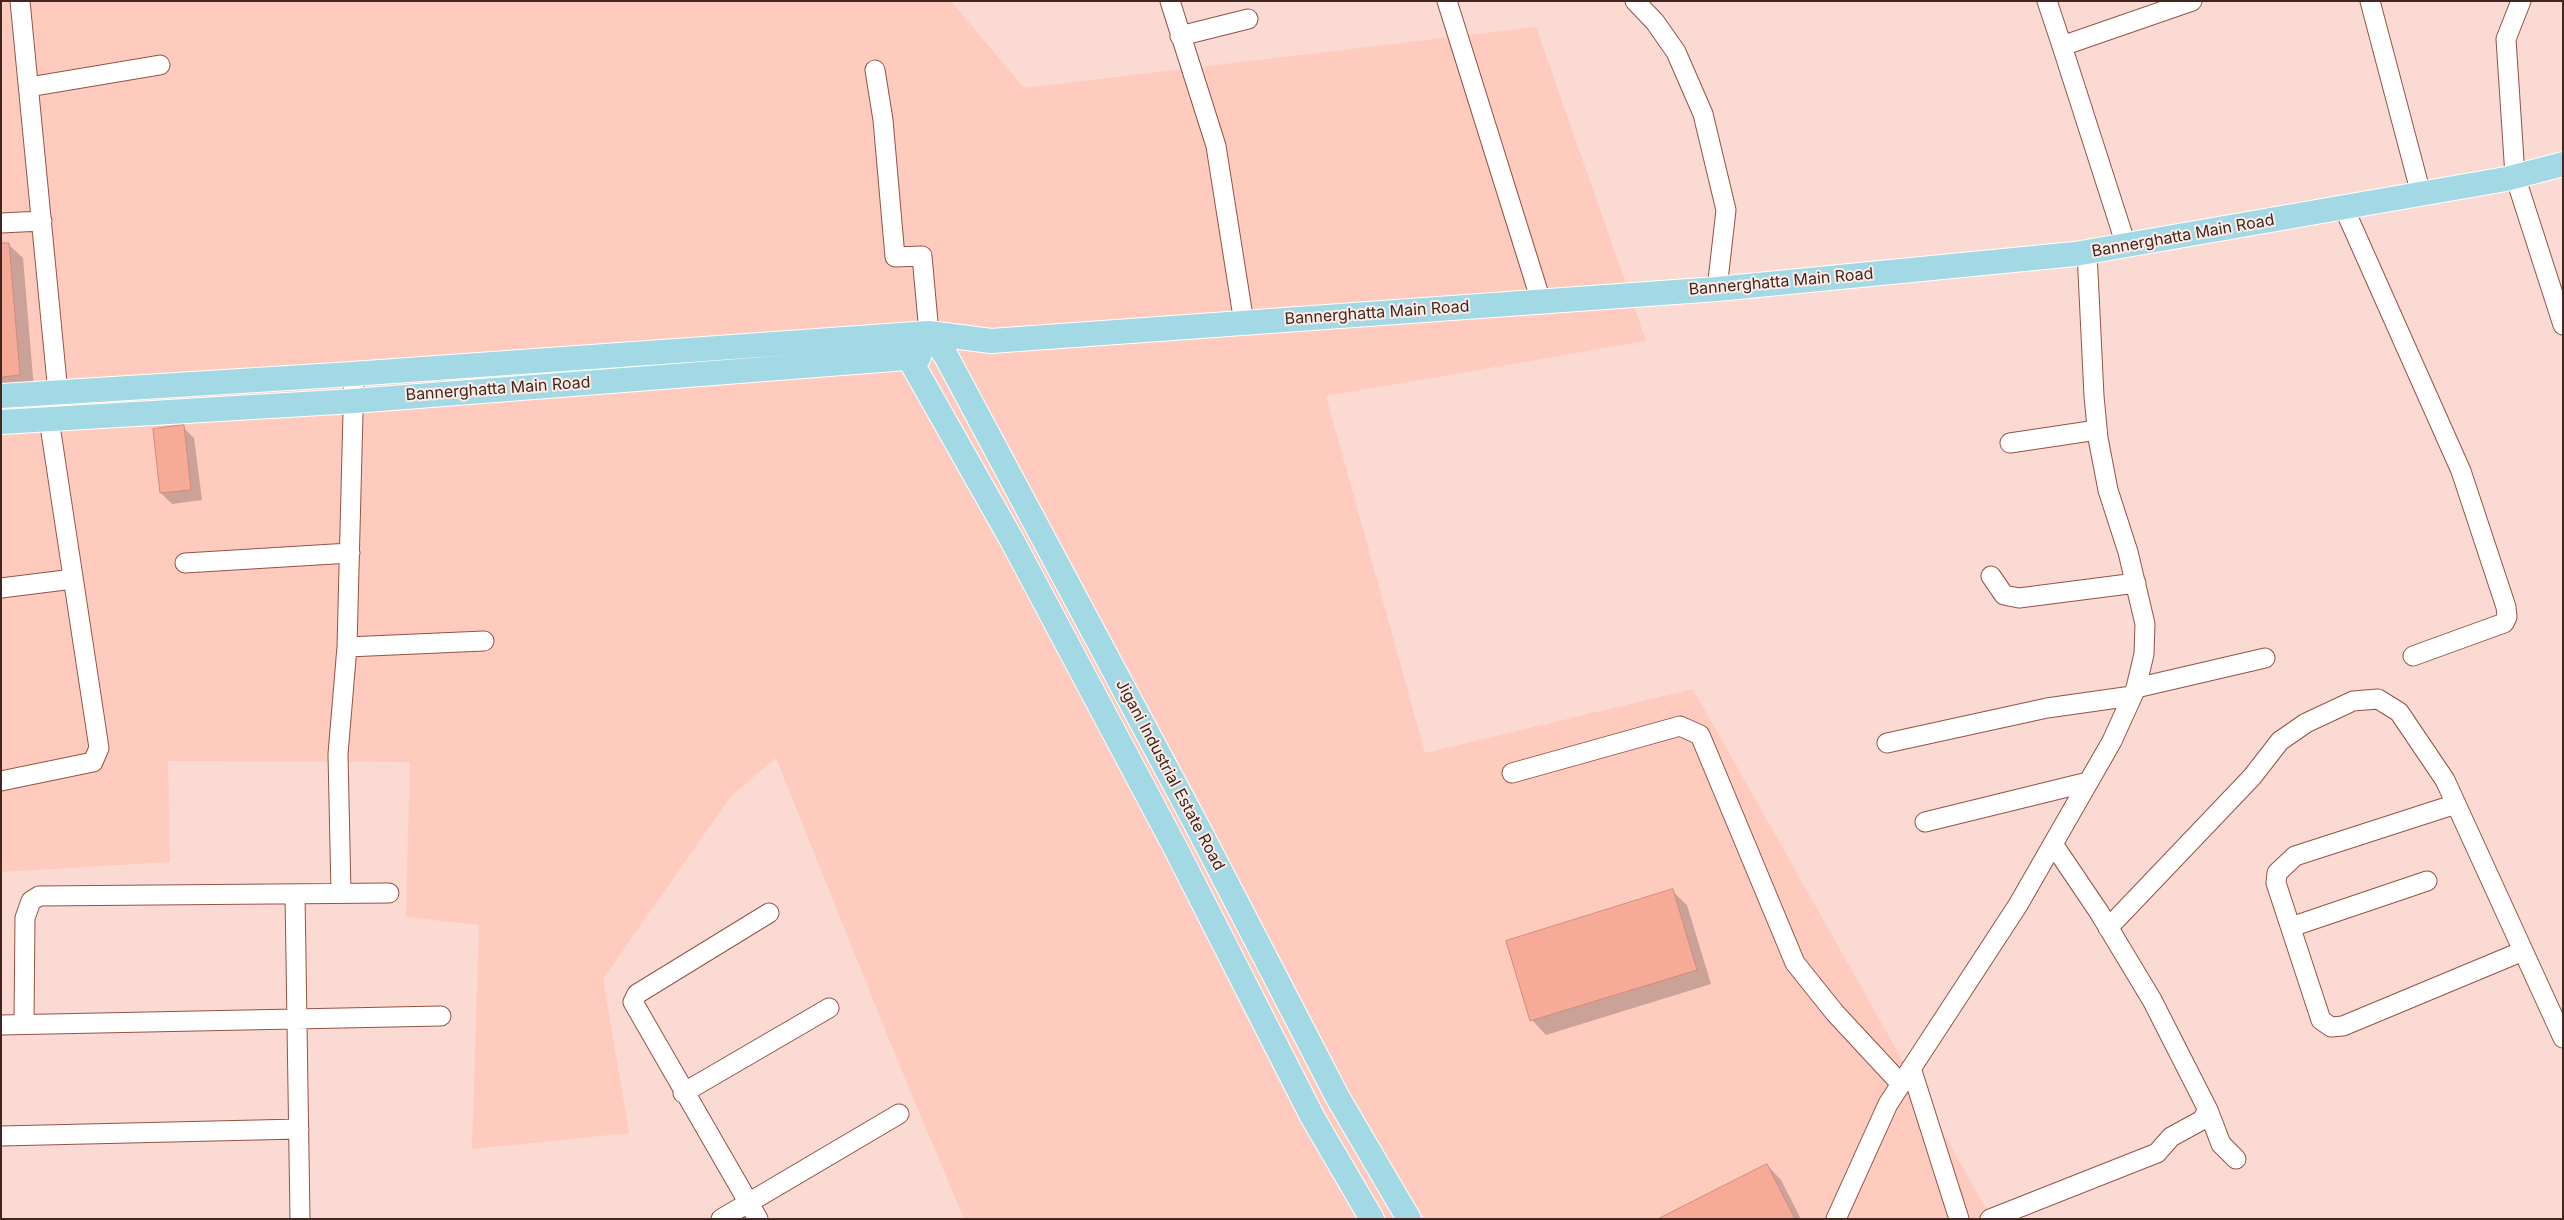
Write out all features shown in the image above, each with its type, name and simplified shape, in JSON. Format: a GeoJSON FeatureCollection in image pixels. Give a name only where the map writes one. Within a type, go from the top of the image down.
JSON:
{"type":"FeatureCollection","features":[{"type":"Feature","properties":{"kind":"main road","name":"Bannerghatta Main Road"},"geometry":{"type":"LineString","coordinates":[[1,396],[354,374],[929,333],[991,341],[1717,288],[2087,252],[2421,194],[2515,176],[2563,164]]}},
{"type":"Feature","properties":{"kind":"main road","name":"Jigani Industrial Estate Road"},"geometry":{"type":"LineString","coordinates":[[929,333],[946,356],[1196,824],[1338,1098],[1409,1219]]}},
{"type":"Feature","properties":{"kind":"main road","name":"Jigani Industrial Estate Road"},"geometry":{"type":"LineString","coordinates":[[891,336],[909,358],[1013,542],[1175,847],[1314,1118],[1372,1219]]}},
{"type":"Feature","properties":{"kind":"main road","name":"Bannerghatta Main Road"},"geometry":{"type":"LineString","coordinates":[[1,422],[354,400],[946,356],[991,341]]}},
{"type":"Feature","properties":{"kind":"main road"},"geometry":{"type":"LineString","coordinates":[[709,349],[713,372]]}},
{"type":"Feature","properties":{"kind":"street"},"geometry":{"type":"LineString","coordinates":[[20,1],[58,393]]}},
{"type":"Feature","properties":{"kind":"street"},"geometry":{"type":"LineString","coordinates":[[1170,1],[1216,146],[1244,323]]}},
{"type":"Feature","properties":{"kind":"street"},"geometry":{"type":"LineString","coordinates":[[1447,1],[1541,302]]}},
{"type":"Feature","properties":{"kind":"street"},"geometry":{"type":"LineString","coordinates":[[1634,1],[1655,22],[1676,52],[1703,114],[1726,210],[1717,288]]}},
{"type":"Feature","properties":{"kind":"street"},"geometry":{"type":"LineString","coordinates":[[2047,1],[2126,245]]}},
{"type":"Feature","properties":{"kind":"street"},"geometry":{"type":"LineString","coordinates":[[2062,46],[2192,1]]}},
{"type":"Feature","properties":{"kind":"street"},"geometry":{"type":"LineString","coordinates":[[2370,1],[2421,194]]}},
{"type":"Feature","properties":{"kind":"street"},"geometry":{"type":"LineString","coordinates":[[2520,1],[2506,39],[2515,176],[2563,325]]}},
{"type":"Feature","properties":{"kind":"street"},"geometry":{"type":"LineString","coordinates":[[1180,36],[1248,19]]}},
{"type":"Feature","properties":{"kind":"street"},"geometry":{"type":"LineString","coordinates":[[29,87],[160,65]]}},
{"type":"Feature","properties":{"kind":"street"},"geometry":{"type":"LineString","coordinates":[[875,70],[883,120],[894,257],[922,256],[929,333]]}},
{"type":"Feature","properties":{"kind":"street"},"geometry":{"type":"LineString","coordinates":[[2344,208],[2460,471],[2506,607],[2507,617],[2504,623],[2413,656]]}},
{"type":"Feature","properties":{"kind":"street"},"geometry":{"type":"LineString","coordinates":[[1,223],[42,220]]}},
{"type":"Feature","properties":{"kind":"street"},"geometry":{"type":"LineString","coordinates":[[1836,1219],[1888,1104],[2018,905],[2112,741],[2134,692],[2144,654],[2145,624],[2136,582],[2108,490],[2097,430],[2087,252]]}},
{"type":"Feature","properties":{"kind":"street"},"geometry":{"type":"LineString","coordinates":[[341,894],[338,754],[346,647],[350,553],[354,374]]}},
{"type":"Feature","properties":{"kind":"street"},"geometry":{"type":"LineString","coordinates":[[1,781],[93,762],[99,748],[49,419]]}},
{"type":"Feature","properties":{"kind":"street"},"geometry":{"type":"LineString","coordinates":[[2010,443],[2097,430]]}},
{"type":"Feature","properties":{"kind":"street"},"geometry":{"type":"LineString","coordinates":[[185,563],[350,553]]}},
{"type":"Feature","properties":{"kind":"street"},"geometry":{"type":"LineString","coordinates":[[1991,576],[2004,595],[2019,598],[2136,582]]}},
{"type":"Feature","properties":{"kind":"street"},"geometry":{"type":"LineString","coordinates":[[1,588],[73,579]]}},
{"type":"Feature","properties":{"kind":"street"},"geometry":{"type":"LineString","coordinates":[[346,647],[484,641]]}},
{"type":"Feature","properties":{"kind":"street"},"geometry":{"type":"LineString","coordinates":[[1887,743],[2047,708],[2134,692],[2265,658]]}},
{"type":"Feature","properties":{"kind":"street"},"geometry":{"type":"LineString","coordinates":[[2108,928],[2252,777],[2280,741],[2306,723],[2353,701],[2378,699],[2398,712],[2445,780],[2563,1038]]}},
{"type":"Feature","properties":{"kind":"street"},"geometry":{"type":"LineString","coordinates":[[1512,773],[1680,726],[1700,735],[1795,963],[1835,1013],[1901,1084]]}},
{"type":"Feature","properties":{"kind":"street"},"geometry":{"type":"LineString","coordinates":[[1925,822],[2088,782]]}},
{"type":"Feature","properties":{"kind":"street"},"geometry":{"type":"LineString","coordinates":[[2456,804],[2295,856],[2277,874],[2276,883],[2321,1020],[2331,1027],[2343,1026],[2523,951]]}},
{"type":"Feature","properties":{"kind":"street"},"geometry":{"type":"LineString","coordinates":[[2053,844],[2152,1000],[2208,1110],[2221,1144],[2236,1159]]}},
{"type":"Feature","properties":{"kind":"street"},"geometry":{"type":"LineString","coordinates":[[2290,927],[2427,881]]}},
{"type":"Feature","properties":{"kind":"street"},"geometry":{"type":"LineString","coordinates":[[24,1023],[25,918],[31,900],[39,896],[389,893]]}},
{"type":"Feature","properties":{"kind":"street"},"geometry":{"type":"LineString","coordinates":[[295,894],[300,1219]]}},
{"type":"Feature","properties":{"kind":"street"},"geometry":{"type":"LineString","coordinates":[[753,1211],[634,1008],[633,998],[769,913]]}},
{"type":"Feature","properties":{"kind":"street"},"geometry":{"type":"LineString","coordinates":[[683,1093],[829,1008]]}},
{"type":"Feature","properties":{"kind":"street"},"geometry":{"type":"LineString","coordinates":[[1,1025],[24,1023],[298,1020],[441,1016]]}},
{"type":"Feature","properties":{"kind":"street"},"geometry":{"type":"LineString","coordinates":[[1911,1068],[1959,1219]]}},
{"type":"Feature","properties":{"kind":"street"},"geometry":{"type":"LineString","coordinates":[[1990,1219],[2157,1153],[2171,1137],[2202,1120],[2208,1110]]}},
{"type":"Feature","properties":{"kind":"street"},"geometry":{"type":"LineString","coordinates":[[721,1219],[753,1211],[899,1114]]}},
{"type":"Feature","properties":{"kind":"street"},"geometry":{"type":"LineString","coordinates":[[1,1136],[299,1129]]}},
{"type":"Feature","properties":{"kind":"shaded area"},"geometry":{"type":"Polygon","coordinates":[[[1,1],[951,1],[1024,88],[1536,27],[1646,341],[1326,396],[1425,753],[1693,689],[1992,1219],[964,1219],[897,1059],[776,758],[731,796],[603,979],[629,1133],[472,1149],[479,925],[406,917],[410,762],[168,761],[170,862],[1,872],[1,1]]]}},
{"type":"Feature","properties":{"kind":"building"},"geometry":{"type":"Polygon","coordinates":[[[1,243],[9,243],[20,375],[1,377],[1,243]]]}},
{"type":"Feature","properties":{"kind":"building"},"geometry":{"type":"Polygon","coordinates":[[[184,425],[191,490],[160,493],[153,429],[184,425]]]}},
{"type":"Feature","properties":{"kind":"building"},"geometry":{"type":"Polygon","coordinates":[[[1673,889],[1697,970],[1530,1021],[1506,941],[1673,889]]]}},
{"type":"Feature","properties":{"kind":"building"},"geometry":{"type":"Polygon","coordinates":[[[1767,1164],[1795,1219],[1658,1219],[1767,1164]]]}}]}
